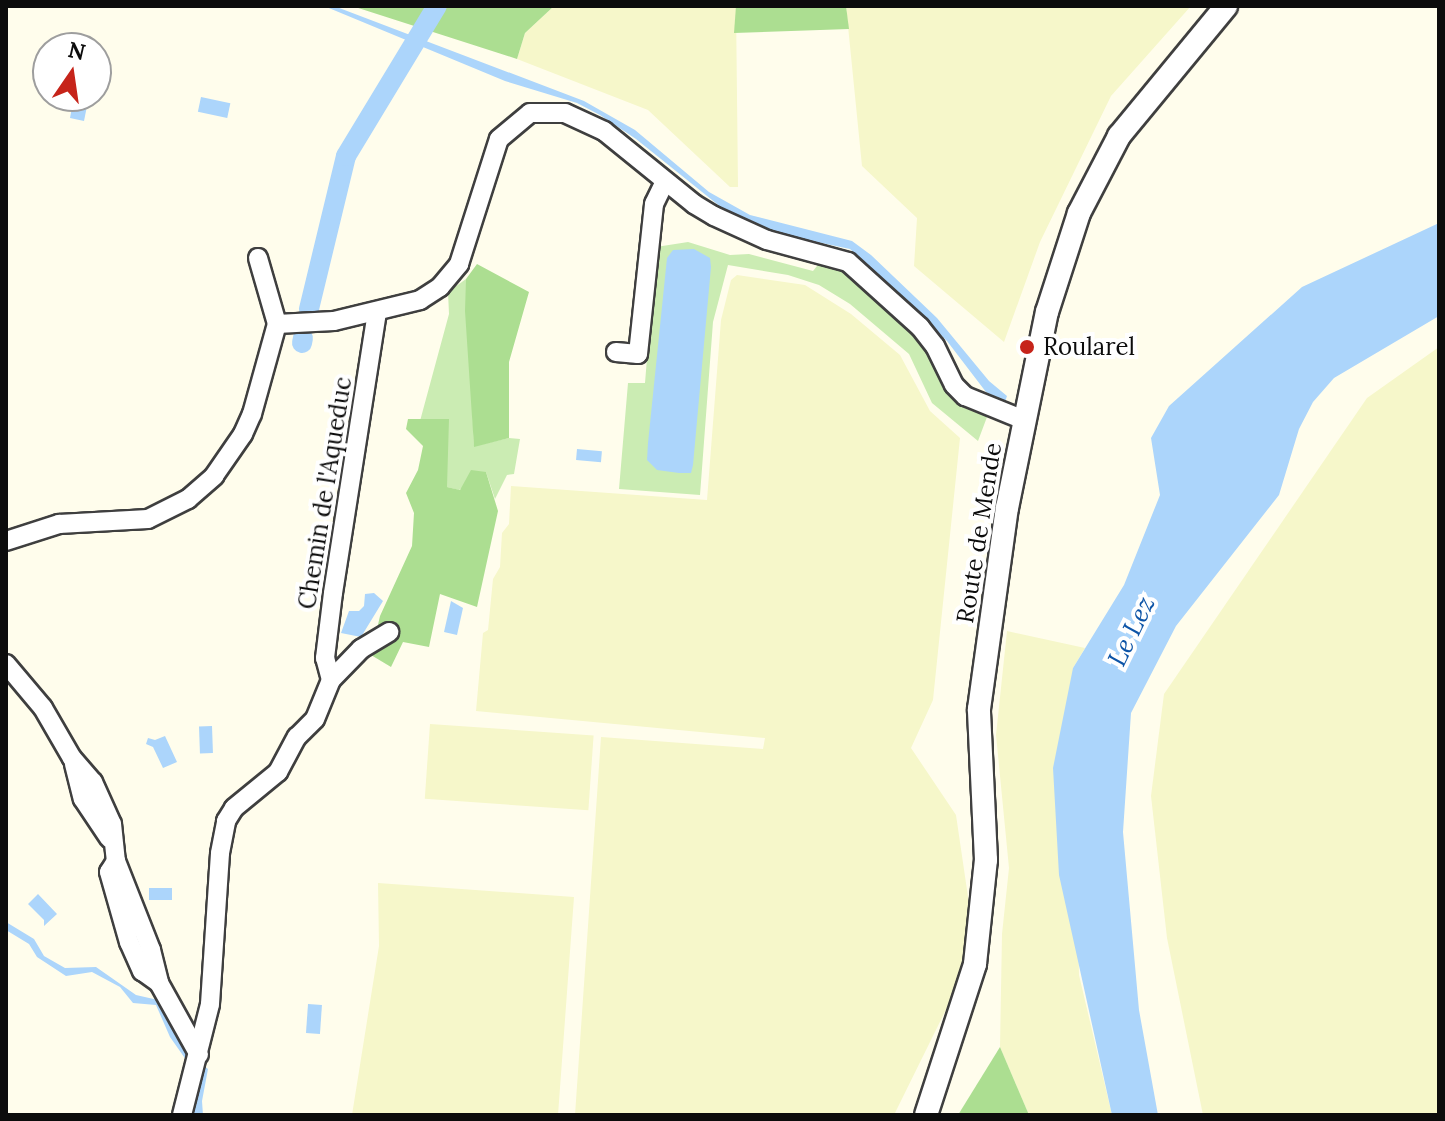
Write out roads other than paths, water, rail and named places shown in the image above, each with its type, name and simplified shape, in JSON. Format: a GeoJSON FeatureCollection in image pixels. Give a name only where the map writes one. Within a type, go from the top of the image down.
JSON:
{"type":"FeatureCollection","features":[{"type":"Feature","properties":{"kind":"street","name":"Route de Mende"},"geometry":{"type":"LineString","coordinates":[[926,1115],[975,964],[986,860],[979,709],[1007,508],[1054,288],[1091,187],[1140,109],[1226,6]]}},
{"type":"Feature","properties":{"kind":"street"},"geometry":{"type":"LineString","coordinates":[[277,324],[317,323],[377,313],[420,300],[449,278],[459,264],[493,151],[507,129],[530,113],[565,113],[592,123],[694,204],[738,228],[848,262],[920,327],[935,346],[949,377],[965,396],[1024,420]]}},
{"type":"Feature","properties":{"kind":"street"},"geometry":{"type":"LineString","coordinates":[[616,352],[638,354],[654,204],[665,181]]}},
{"type":"Feature","properties":{"kind":"street"},"geometry":{"type":"LineString","coordinates":[[6,541],[71,522],[148,519],[188,499],[214,476],[243,434],[252,414],[277,324],[258,258]]}},
{"type":"Feature","properties":{"kind":"street","name":"Chemin de l'Aqueduc"},"geometry":{"type":"LineString","coordinates":[[331,680],[325,658],[333,593],[377,313]]}},
{"type":"Feature","properties":{"kind":"street"},"geometry":{"type":"LineString","coordinates":[[182,1115],[210,1004],[220,853],[226,821],[234,808],[278,772],[297,737],[315,719],[331,680],[361,649],[389,632]]}},
{"type":"Feature","properties":{"kind":"street"},"geometry":{"type":"LineString","coordinates":[[6,664],[43,708],[72,758],[83,799],[111,842],[151,950],[159,983],[199,1055]]}},
{"type":"Feature","properties":{"kind":"water"},"geometry":{"type":"Polygon","coordinates":[[[324,6],[334,6],[584,101],[635,130],[709,192],[750,215],[852,241],[937,318],[989,381],[1007,396],[1005,402],[986,392],[947,341],[850,249],[770,232],[732,216],[636,139],[577,103],[505,81],[324,6]]]}},
{"type":"Feature","properties":{"kind":"water"},"geometry":{"type":"Polygon","coordinates":[[[201,97],[230,103],[227,118],[198,112],[201,97]]]}},
{"type":"Feature","properties":{"kind":"water"},"geometry":{"type":"Polygon","coordinates":[[[71,112],[86,112],[84,121],[70,118],[71,112]]]}},
{"type":"Feature","properties":{"kind":"water","name":"Le Lez"},"geometry":{"type":"Polygon","coordinates":[[[1439,223],[1439,316],[1334,378],[1313,402],[1299,429],[1279,495],[1176,626],[1131,713],[1123,832],[1139,1010],[1158,1115],[1112,1115],[1059,875],[1053,768],[1073,668],[1124,585],[1160,495],[1151,438],[1169,406],[1302,287],[1439,223]]]}},
{"type":"Feature","properties":{"kind":"water"},"geometry":{"type":"Polygon","coordinates":[[[694,249],[710,258],[711,267],[693,465],[691,473],[679,473],[657,470],[647,460],[648,443],[667,258],[673,250],[694,249]]]}},
{"type":"Feature","properties":{"kind":"water"},"geometry":{"type":"Polygon","coordinates":[[[577,449],[602,451],[601,462],[576,460],[577,449]]]}},
{"type":"Feature","properties":{"kind":"water"},"geometry":{"type":"Polygon","coordinates":[[[374,593],[383,601],[361,637],[341,633],[349,611],[359,611],[364,606],[365,594],[374,593]]]}},
{"type":"Feature","properties":{"kind":"water"},"geometry":{"type":"Polygon","coordinates":[[[451,601],[463,608],[457,635],[444,632],[451,601]]]}},
{"type":"Feature","properties":{"kind":"water"},"geometry":{"type":"Polygon","coordinates":[[[199,726],[212,726],[213,753],[200,753],[199,726]]]}},
{"type":"Feature","properties":{"kind":"water"},"geometry":{"type":"Polygon","coordinates":[[[165,736],[177,762],[163,768],[153,747],[146,744],[148,738],[155,740],[165,736]]]}},
{"type":"Feature","properties":{"kind":"water"},"geometry":{"type":"Polygon","coordinates":[[[149,888],[172,888],[172,900],[149,900],[149,888]]]}},
{"type":"Feature","properties":{"kind":"water"},"geometry":{"type":"Polygon","coordinates":[[[38,894],[57,914],[44,926],[44,920],[28,904],[38,894]]]}},
{"type":"Feature","properties":{"kind":"water"},"geometry":{"type":"Polygon","coordinates":[[[6,922],[34,939],[44,956],[65,968],[96,967],[136,995],[158,1000],[176,1036],[192,1058],[189,1064],[170,1037],[156,1005],[133,1003],[120,987],[92,972],[66,976],[37,957],[29,944],[6,930],[6,922]]]}},
{"type":"Feature","properties":{"kind":"water"},"geometry":{"type":"Polygon","coordinates":[[[308,1004],[322,1005],[320,1034],[306,1033],[308,1004]]]}},
{"type":"Feature","properties":{"kind":"water"},"geometry":{"type":"Polygon","coordinates":[[[204,1066],[208,1069],[202,1101],[203,1115],[190,1115],[204,1066]]]}},
{"type":"Feature","properties":{"kind":"waterway"},"geometry":{"type":"LineString","coordinates":[[309,309],[346,156],[437,6]]}},
{"type":"Feature","properties":{"kind":"waterway"},"geometry":{"type":"LineString","coordinates":[[302,343],[303,338]]}},
{"type":"Feature","properties":{"kind":"place","name":"Roularel"},"geometry":{"type":"Point","coordinates":[1027,347]}}]}
